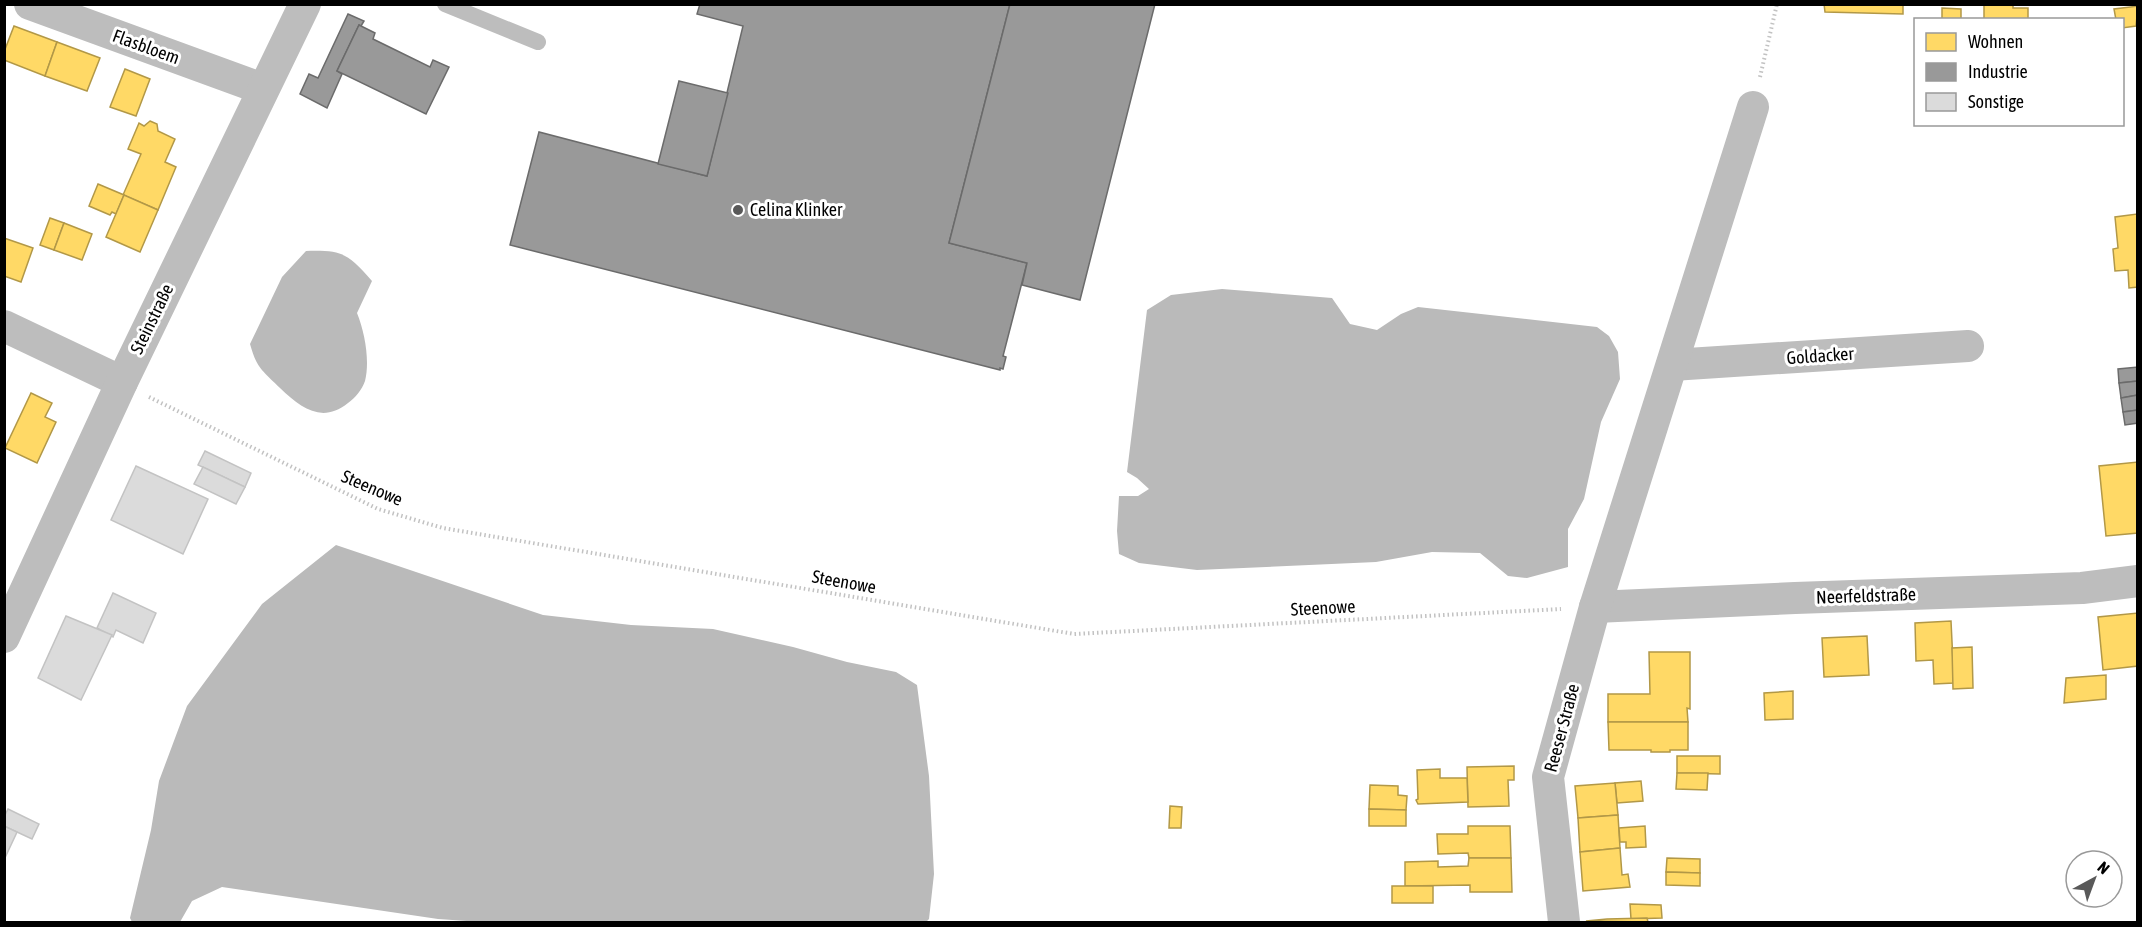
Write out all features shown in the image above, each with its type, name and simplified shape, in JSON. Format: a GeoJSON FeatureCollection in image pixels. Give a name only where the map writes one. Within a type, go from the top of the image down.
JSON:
{"type":"FeatureCollection","features":[{"type":"Feature","properties":{"kind":"street","name":"Flasbloem"},"geometry":{"type":"LineString","coordinates":[[30,4],[263,89]]}},
{"type":"Feature","properties":{"kind":"street","name":"Steinstraße"},"geometry":{"type":"LineString","coordinates":[[4,637],[122,382],[305,4]]}},
{"type":"Feature","properties":{"kind":"street"},"geometry":{"type":"LineString","coordinates":[[1595,608],[1753,107]]}},
{"type":"Feature","properties":{"kind":"street"},"geometry":{"type":"LineString","coordinates":[[4,326],[122,382]]}},
{"type":"Feature","properties":{"kind":"street","name":"Goldacker"},"geometry":{"type":"LineString","coordinates":[[1672,365],[1968,346]]}},
{"type":"Feature","properties":{"kind":"street","name":"Neerfeldstraße"},"geometry":{"type":"LineString","coordinates":[[1595,608],[2082,588],[2138,581]]}},
{"type":"Feature","properties":{"kind":"street","name":"Reeser Straße"},"geometry":{"type":"LineString","coordinates":[[1564,922],[1548,777],[1595,608]]}},
{"type":"Feature","properties":{"kind":"lane"},"geometry":{"type":"LineString","coordinates":[[445,4],[538,42]]}},
{"type":"Feature","properties":{"kind":"path"},"geometry":{"type":"LineString","coordinates":[[1753,107],[1777,4]]}},
{"type":"Feature","properties":{"kind":"path","name":"Steenowe"},"geometry":{"type":"LineString","coordinates":[[122,382],[378,509],[443,528],[1074,634],[1595,608]]}},
{"type":"Feature","properties":{"kind":"shaded area"},"geometry":{"type":"Polygon","coordinates":[[[306,251],[329,251],[351,259],[372,281],[357,313],[366,347],[365,381],[351,401],[338,409],[321,413],[296,402],[269,377],[255,359],[250,344],[282,277],[306,251]]]}},
{"type":"Feature","properties":{"kind":"shaded area"},"geometry":{"type":"Polygon","coordinates":[[[1222,289],[1332,298],[1350,324],[1377,330],[1401,314],[1418,307],[1597,327],[1609,336],[1618,352],[1620,379],[1601,422],[1584,499],[1568,529],[1568,567],[1527,578],[1508,576],[1480,553],[1432,552],[1376,562],[1197,570],[1139,563],[1119,554],[1117,531],[1119,496],[1138,496],[1149,489],[1127,472],[1147,310],[1171,295],[1222,289]]]}},
{"type":"Feature","properties":{"kind":"shaded area"},"geometry":{"type":"Polygon","coordinates":[[[336,545],[543,615],[631,625],[713,629],[896,672],[917,685],[929,776],[934,874],[929,919],[926,922],[481,922],[438,919],[222,887],[192,901],[180,922],[132,922],[130,918],[151,830],[159,781],[187,706],[262,604],[336,545]]]}},
{"type":"Feature","properties":{"kind":"building: Wohnen"},"geometry":{"type":"Polygon","coordinates":[[[1824,4],[1903,4],[1903,14],[1825,12],[1824,4]]]}},
{"type":"Feature","properties":{"kind":"building: Wohnen"},"geometry":{"type":"Polygon","coordinates":[[[1984,4],[2013,4],[2013,8],[2028,8],[2028,18],[1984,18],[1984,4]]]}},
{"type":"Feature","properties":{"kind":"building: Wohnen"},"geometry":{"type":"Polygon","coordinates":[[[2138,6],[2136,26],[2124,28],[2124,18],[2116,18],[2114,9],[2138,6]]]}},
{"type":"Feature","properties":{"kind":"building: Wohnen"},"geometry":{"type":"Polygon","coordinates":[[[1942,8],[1961,9],[1961,18],[1942,18],[1942,8]]]}},
{"type":"Feature","properties":{"kind":"building: Wohnen"},"geometry":{"type":"Polygon","coordinates":[[[14,26],[57,42],[45,76],[4,60],[4,52],[14,26]]]}},
{"type":"Feature","properties":{"kind":"building: Wohnen"},"geometry":{"type":"Polygon","coordinates":[[[57,42],[100,58],[87,91],[45,76],[57,42]]]}},
{"type":"Feature","properties":{"kind":"building: Wohnen"},"geometry":{"type":"Polygon","coordinates":[[[125,69],[150,79],[136,116],[110,107],[125,69]]]}},
{"type":"Feature","properties":{"kind":"building: Wohnen"},"geometry":{"type":"Polygon","coordinates":[[[150,121],[157,124],[158,131],[175,139],[165,162],[176,167],[158,210],[123,195],[141,154],[128,149],[139,123],[144,126],[150,121]]]}},
{"type":"Feature","properties":{"kind":"building: Wohnen"},"geometry":{"type":"Polygon","coordinates":[[[98,184],[124,195],[116,214],[112,212],[110,215],[89,206],[98,184]]]}},
{"type":"Feature","properties":{"kind":"building: Wohnen"},"geometry":{"type":"Polygon","coordinates":[[[124,195],[158,210],[140,252],[106,237],[124,195]]]}},
{"type":"Feature","properties":{"kind":"building: Wohnen"},"geometry":{"type":"Polygon","coordinates":[[[2137,214],[2138,287],[2129,288],[2128,270],[2115,271],[2113,249],[2118,248],[2115,217],[2137,214]]]}},
{"type":"Feature","properties":{"kind":"building: Wohnen"},"geometry":{"type":"Polygon","coordinates":[[[50,218],[64,223],[54,250],[40,245],[50,218]]]}},
{"type":"Feature","properties":{"kind":"building: Wohnen"},"geometry":{"type":"Polygon","coordinates":[[[64,223],[92,234],[82,260],[54,250],[64,223]]]}},
{"type":"Feature","properties":{"kind":"building: Wohnen"},"geometry":{"type":"Polygon","coordinates":[[[4,238],[33,248],[21,282],[4,276],[4,238]]]}},
{"type":"Feature","properties":{"kind":"building: Wohnen"},"geometry":{"type":"Polygon","coordinates":[[[31,393],[52,403],[45,417],[56,422],[37,463],[5,448],[31,393]]]}},
{"type":"Feature","properties":{"kind":"building: Wohnen"},"geometry":{"type":"Polygon","coordinates":[[[2138,462],[2138,533],[2106,536],[2099,466],[2138,462]]]}},
{"type":"Feature","properties":{"kind":"building: Wohnen"},"geometry":{"type":"Polygon","coordinates":[[[2138,613],[2138,666],[2103,670],[2098,617],[2138,613]]]}},
{"type":"Feature","properties":{"kind":"building: Wohnen"},"geometry":{"type":"Polygon","coordinates":[[[1951,621],[1954,683],[1934,684],[1933,660],[1916,661],[1915,623],[1951,621]]]}},
{"type":"Feature","properties":{"kind":"building: Wohnen"},"geometry":{"type":"Polygon","coordinates":[[[1867,636],[1869,675],[1824,677],[1822,638],[1867,636]]]}},
{"type":"Feature","properties":{"kind":"building: Wohnen"},"geometry":{"type":"Polygon","coordinates":[[[1972,647],[1973,688],[1953,689],[1952,648],[1972,647]]]}},
{"type":"Feature","properties":{"kind":"building: Wohnen"},"geometry":{"type":"Polygon","coordinates":[[[1649,652],[1690,652],[1688,722],[1608,722],[1608,694],[1650,694],[1649,652]]]}},
{"type":"Feature","properties":{"kind":"building: Wohnen"},"geometry":{"type":"Polygon","coordinates":[[[2106,675],[2106,699],[2064,703],[2066,678],[2106,675]]]}},
{"type":"Feature","properties":{"kind":"building: Wohnen"},"geometry":{"type":"Polygon","coordinates":[[[1793,691],[1793,719],[1765,720],[1764,693],[1793,691]]]}},
{"type":"Feature","properties":{"kind":"building: Wohnen"},"geometry":{"type":"Polygon","coordinates":[[[1608,722],[1688,722],[1688,750],[1651,752],[1651,750],[1609,750],[1608,722]]]}},
{"type":"Feature","properties":{"kind":"building: Wohnen"},"geometry":{"type":"Polygon","coordinates":[[[1677,756],[1720,756],[1720,774],[1677,773],[1677,756]]]}},
{"type":"Feature","properties":{"kind":"building: Wohnen"},"geometry":{"type":"Polygon","coordinates":[[[1514,766],[1514,780],[1508,780],[1509,806],[1468,807],[1467,767],[1514,766]]]}},
{"type":"Feature","properties":{"kind":"building: Wohnen"},"geometry":{"type":"Polygon","coordinates":[[[1440,769],[1440,778],[1467,778],[1468,802],[1418,804],[1416,800],[1418,799],[1417,770],[1440,769]]]}},
{"type":"Feature","properties":{"kind":"building: Wohnen"},"geometry":{"type":"Polygon","coordinates":[[[1677,773],[1708,773],[1707,790],[1676,789],[1677,773]]]}},
{"type":"Feature","properties":{"kind":"building: Wohnen"},"geometry":{"type":"Polygon","coordinates":[[[1641,781],[1643,801],[1617,803],[1615,783],[1641,781]]]}},
{"type":"Feature","properties":{"kind":"building: Wohnen"},"geometry":{"type":"Polygon","coordinates":[[[1615,783],[1618,815],[1578,818],[1575,786],[1615,783]]]}},
{"type":"Feature","properties":{"kind":"building: Wohnen"},"geometry":{"type":"Polygon","coordinates":[[[1370,785],[1398,786],[1398,795],[1407,796],[1406,810],[1369,809],[1370,785]]]}},
{"type":"Feature","properties":{"kind":"building: Wohnen"},"geometry":{"type":"Polygon","coordinates":[[[1170,806],[1182,807],[1181,828],[1169,828],[1170,806]]]}},
{"type":"Feature","properties":{"kind":"building: Wohnen"},"geometry":{"type":"Polygon","coordinates":[[[1369,809],[1406,810],[1406,826],[1369,826],[1369,809]]]}},
{"type":"Feature","properties":{"kind":"building: Wohnen"},"geometry":{"type":"Polygon","coordinates":[[[1618,815],[1620,848],[1580,852],[1578,818],[1618,815]]]}},
{"type":"Feature","properties":{"kind":"building: Wohnen"},"geometry":{"type":"Polygon","coordinates":[[[1468,826],[1510,826],[1511,858],[1469,858],[1468,853],[1438,854],[1437,834],[1468,834],[1468,826]]]}},
{"type":"Feature","properties":{"kind":"building: Wohnen"},"geometry":{"type":"Polygon","coordinates":[[[1645,826],[1646,847],[1626,848],[1626,842],[1620,842],[1619,828],[1645,826]]]}},
{"type":"Feature","properties":{"kind":"building: Wohnen"},"geometry":{"type":"Polygon","coordinates":[[[1620,848],[1622,875],[1628,874],[1630,887],[1583,891],[1580,852],[1620,848]]]}},
{"type":"Feature","properties":{"kind":"building: Wohnen"},"geometry":{"type":"Polygon","coordinates":[[[1469,858],[1511,858],[1512,892],[1470,892],[1470,885],[1405,886],[1405,862],[1438,861],[1438,867],[1468,866],[1469,858]]]}},
{"type":"Feature","properties":{"kind":"building: Wohnen"},"geometry":{"type":"Polygon","coordinates":[[[1667,858],[1700,859],[1700,873],[1666,872],[1667,858]]]}},
{"type":"Feature","properties":{"kind":"building: Wohnen"},"geometry":{"type":"Polygon","coordinates":[[[1666,872],[1700,873],[1700,886],[1666,885],[1666,872]]]}},
{"type":"Feature","properties":{"kind":"building: Wohnen"},"geometry":{"type":"Polygon","coordinates":[[[1392,886],[1433,886],[1433,903],[1392,903],[1392,886]]]}},
{"type":"Feature","properties":{"kind":"building: Wohnen"},"geometry":{"type":"Polygon","coordinates":[[[1630,904],[1661,905],[1662,918],[1631,919],[1630,904]]]}},
{"type":"Feature","properties":{"kind":"building: Wohnen"},"geometry":{"type":"Polygon","coordinates":[[[1647,918],[1648,922],[1586,921],[1607,919],[1647,918]]]}},
{"type":"Feature","properties":{"kind":"building: Industrie","name":"Celina Klinker"},"geometry":{"type":"Polygon","coordinates":[[[700,4],[1010,4],[949,243],[1027,263],[1003,356],[1006,357],[1003,369],[510,245],[539,132],[707,176],[743,26],[697,14],[700,4]]]}},
{"type":"Feature","properties":{"kind":"building: Industrie"},"geometry":{"type":"Polygon","coordinates":[[[1010,4],[1155,4],[1080,300],[1022,285],[1027,263],[949,243],[1010,4]]]}},
{"type":"Feature","properties":{"kind":"building: Industrie"},"geometry":{"type":"Polygon","coordinates":[[[348,14],[364,21],[361,26],[359,25],[337,71],[342,74],[327,108],[300,94],[309,74],[318,78],[348,14]]]}},
{"type":"Feature","properties":{"kind":"building: Industrie"},"geometry":{"type":"Polygon","coordinates":[[[359,25],[375,33],[373,39],[430,67],[433,60],[449,67],[426,114],[337,71],[359,25]]]}},
{"type":"Feature","properties":{"kind":"building: Industrie"},"geometry":{"type":"Polygon","coordinates":[[[679,81],[728,93],[707,176],[658,164],[679,81]]]}},
{"type":"Feature","properties":{"kind":"building: Industrie"},"geometry":{"type":"Polygon","coordinates":[[[2138,367],[2138,381],[2119,383],[2118,369],[2138,367]]]}},
{"type":"Feature","properties":{"kind":"building: Industrie"},"geometry":{"type":"Polygon","coordinates":[[[2138,381],[2138,395],[2121,398],[2119,383],[2138,381]]]}},
{"type":"Feature","properties":{"kind":"building: Industrie"},"geometry":{"type":"Polygon","coordinates":[[[2138,395],[2138,410],[2123,412],[2121,398],[2138,395]]]}},
{"type":"Feature","properties":{"kind":"building: Industrie"},"geometry":{"type":"Polygon","coordinates":[[[2138,410],[2138,423],[2125,425],[2123,412],[2138,410]]]}},
{"type":"Feature","properties":{"kind":"building: Sonstige"},"geometry":{"type":"Polygon","coordinates":[[[205,451],[251,473],[245,487],[198,465],[205,451]]]}},
{"type":"Feature","properties":{"kind":"building: Sonstige"},"geometry":{"type":"Polygon","coordinates":[[[136,466],[208,499],[183,554],[111,520],[136,466]]]}},
{"type":"Feature","properties":{"kind":"building: Sonstige"},"geometry":{"type":"Polygon","coordinates":[[[203,467],[245,487],[236,504],[194,484],[203,467]]]}},
{"type":"Feature","properties":{"kind":"building: Sonstige"},"geometry":{"type":"Polygon","coordinates":[[[113,593],[156,613],[143,643],[116,630],[113,637],[97,628],[113,593]]]}},
{"type":"Feature","properties":{"kind":"building: Sonstige"},"geometry":{"type":"Polygon","coordinates":[[[66,616],[112,635],[81,700],[38,678],[66,616]]]}},
{"type":"Feature","properties":{"kind":"building: Sonstige"},"geometry":{"type":"Polygon","coordinates":[[[8,809],[39,824],[32,839],[4,826],[4,817],[8,809]]]}},
{"type":"Feature","properties":{"kind":"building: Sonstige"},"geometry":{"type":"Polygon","coordinates":[[[4,826],[17,832],[4,860],[4,826]]]}},
{"type":"Feature","properties":{"kind":"place","name":"Celina Klinker"},"geometry":{"type":"Point","coordinates":[738,210]}}]}
